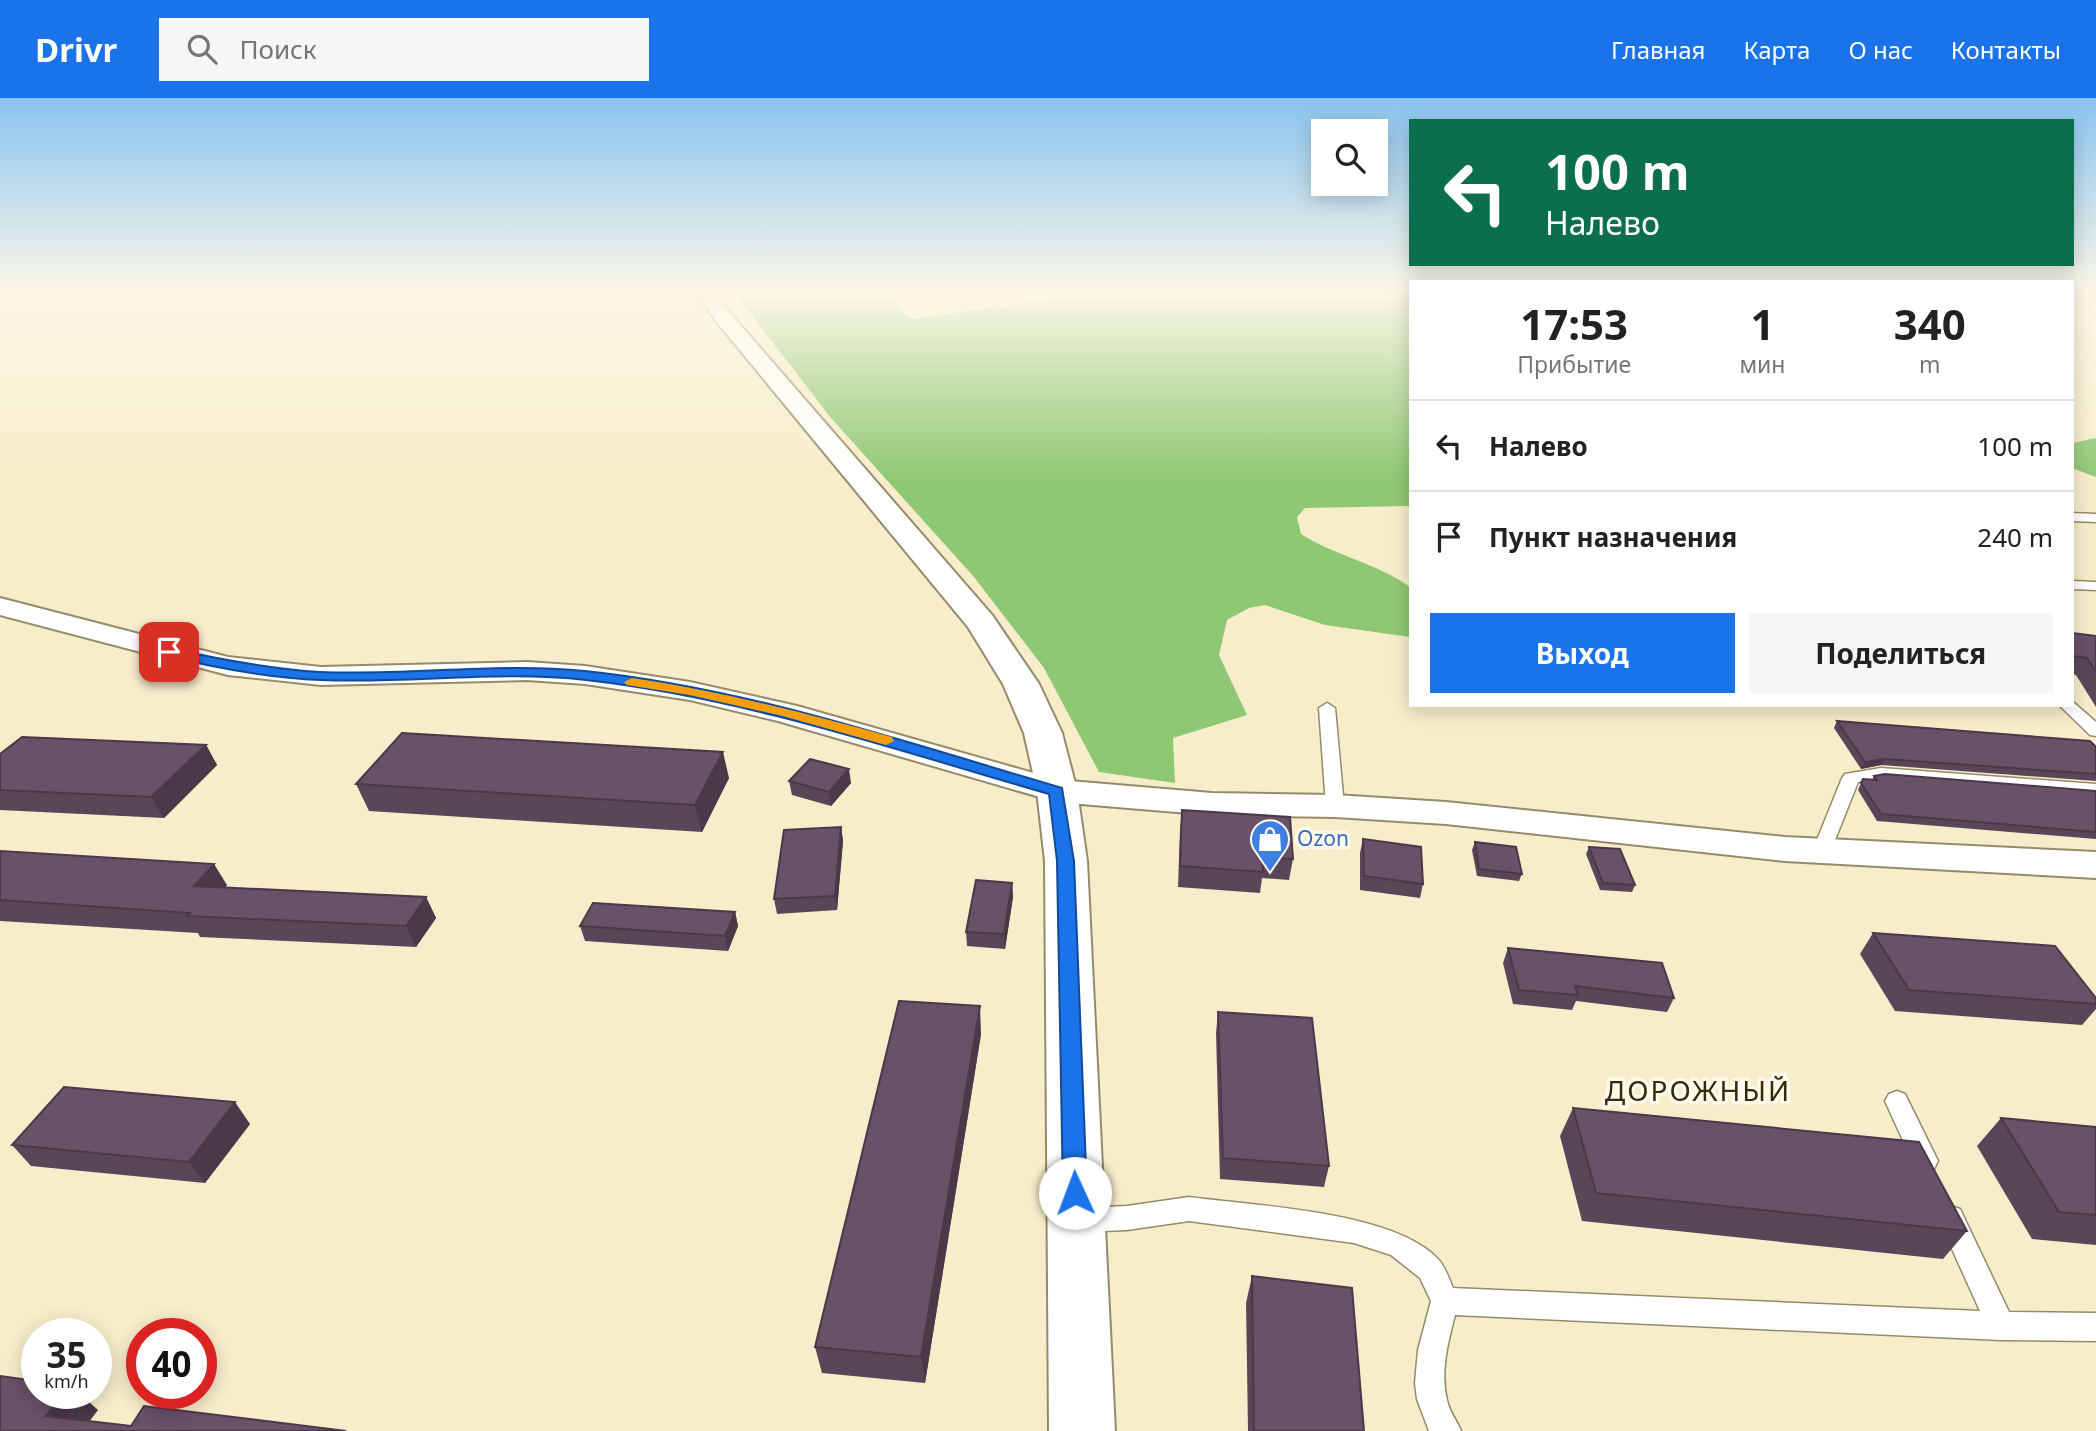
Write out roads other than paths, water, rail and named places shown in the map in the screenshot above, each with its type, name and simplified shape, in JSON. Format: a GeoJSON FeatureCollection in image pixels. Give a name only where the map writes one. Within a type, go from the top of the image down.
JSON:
{"type":"FeatureCollection","features":[{"type":"Feature","properties":{"kind":"street"},"geometry":{"type":"LineString","coordinates":[[754,355],[981,622],[1021,684],[1043,733],[1057,791],[1066,861],[1082,1431]]}},
{"type":"Feature","properties":{"kind":"street"},"geometry":{"type":"LineString","coordinates":[[0,606],[228,666],[321,676],[527,671],[585,675],[690,691],[786,713],[1057,791],[1212,804],[1335,806],[1446,813],[1785,849],[2096,865]]}},
{"type":"Feature","properties":{"kind":"lane"},"geometry":{"type":"LineString","coordinates":[[2074,517],[2096,518]]}},
{"type":"Feature","properties":{"kind":"lane"},"geometry":{"type":"LineString","coordinates":[[2074,585],[2096,586]]}},
{"type":"Feature","properties":{"kind":"lane"},"geometry":{"type":"LineString","coordinates":[[2069,707],[2096,731]]}},
{"type":"Feature","properties":{"kind":"lane"},"geometry":{"type":"LineString","coordinates":[[1327,708],[1335,806]]}},
{"type":"Feature","properties":{"kind":"lane"},"geometry":{"type":"LineString","coordinates":[[1832,852],[1826,840],[1852,778],[1881,773],[2096,790]]}},
{"type":"Feature","properties":{"kind":"lane"},"geometry":{"type":"LineString","coordinates":[[1897,1101],[2001,1326]]}},
{"type":"Feature","properties":{"kind":"lane"},"geometry":{"type":"LineString","coordinates":[[1076,1220],[1127,1218],[1189,1209],[1354,1231],[1399,1245],[1430,1269],[1445,1301],[1432,1350],[1427,1383],[1439,1421],[1446,1431]]}},
{"type":"Feature","properties":{"kind":"lane"},"geometry":{"type":"LineString","coordinates":[[1445,1301],[2001,1326],[2096,1327]]}},
{"type":"Feature","properties":{"kind":"place","name":"Ozon"},"geometry":{"type":"Point","coordinates":[1270,873]}},
{"type":"Feature","properties":{"kind":"district","name":"ДОРОЖНЫЙ"},"geometry":{"type":"Point","coordinates":[1698,1091]}}]}
